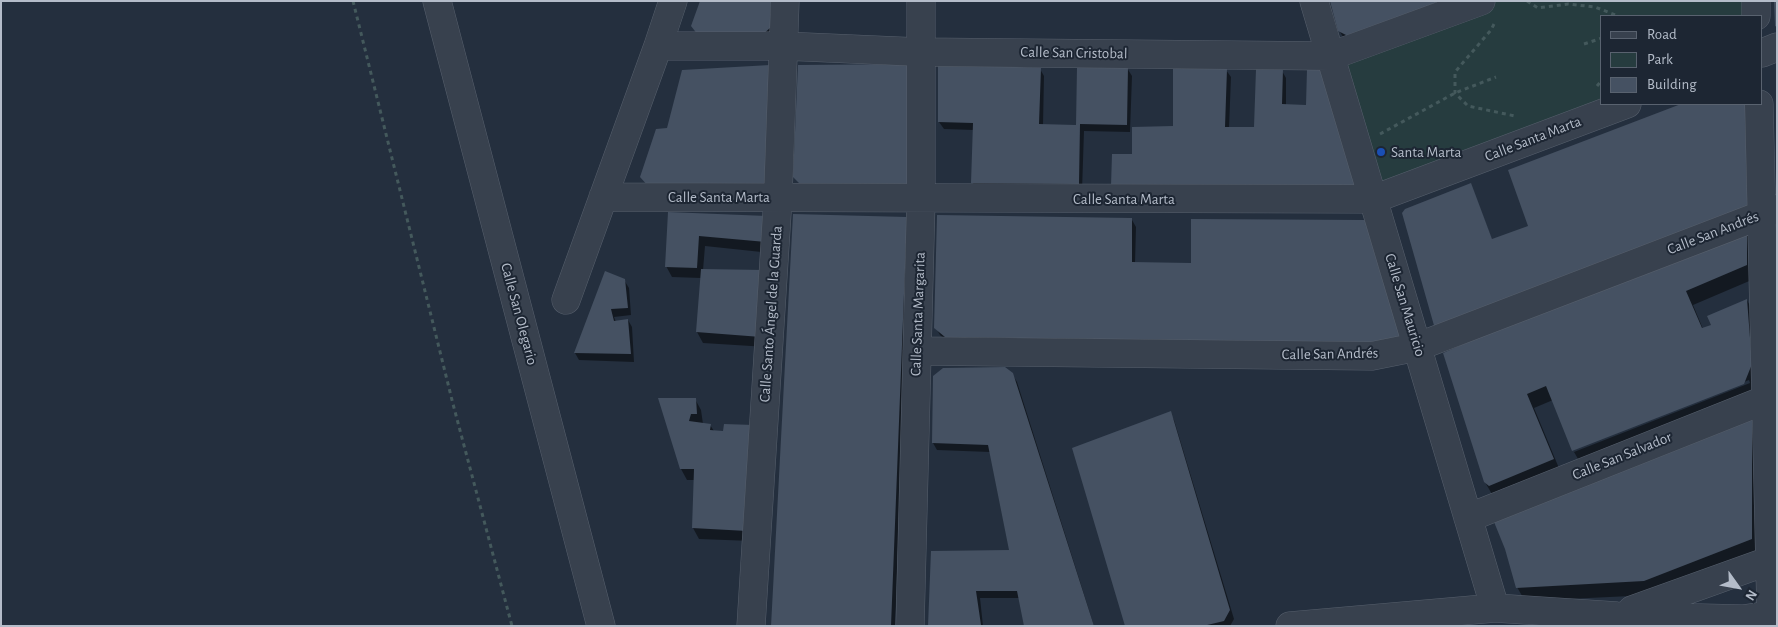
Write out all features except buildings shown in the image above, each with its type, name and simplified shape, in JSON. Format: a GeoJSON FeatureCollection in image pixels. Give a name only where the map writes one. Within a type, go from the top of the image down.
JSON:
{"type":"FeatureCollection","features":[{"type":"Feature","properties":{"kind":"street","name":"Calle San Olegario"},"geometry":{"type":"LineString","coordinates":[[437,1],[601,626]]}},
{"type":"Feature","properties":{"kind":"street"},"geometry":{"type":"LineString","coordinates":[[566,300],[673,1]]}},
{"type":"Feature","properties":{"kind":"street","name":"Calle Santo Ángel de la Guarda"},"geometry":{"type":"LineString","coordinates":[[751,626],[778,197],[785,1]]}},
{"type":"Feature","properties":{"kind":"street","name":"Calle Santa Margarita"},"geometry":{"type":"LineString","coordinates":[[910,626],[921,198],[921,1]]}},
{"type":"Feature","properties":{"kind":"street","name":"Calle San Mauricio"},"geometry":{"type":"LineString","coordinates":[[1314,1],[1495,608]]}},
{"type":"Feature","properties":{"kind":"street"},"geometry":{"type":"LineString","coordinates":[[1756,1],[1756,15]]}},
{"type":"Feature","properties":{"kind":"street","name":"Calle San Cristobal"},"geometry":{"type":"LineString","coordinates":[[658,46],[783,46],[920,52],[1331,56],[1488,12]]}},
{"type":"Feature","properties":{"kind":"street"},"geometry":{"type":"LineString","coordinates":[[1763,53],[1777,47]]}},
{"type":"Feature","properties":{"kind":"street","name":"Calle Santa Marta"},"geometry":{"type":"LineString","coordinates":[[603,197],[1374,200],[1624,105]]}},
{"type":"Feature","properties":{"kind":"street"},"geometry":{"type":"LineString","coordinates":[[1290,626],[1495,608],[1617,616],[1743,619],[1774,614],[1769,211],[1759,105]]}},
{"type":"Feature","properties":{"kind":"street","name":"Calle San Andrés"},"geometry":{"type":"LineString","coordinates":[[917,351],[1372,356],[1418,346],[1769,211]]}},
{"type":"Feature","properties":{"kind":"street","name":"Calle San Salvador"},"geometry":{"type":"LineString","coordinates":[[1468,518],[1771,398]]}},
{"type":"Feature","properties":{"kind":"street"},"geometry":{"type":"LineString","coordinates":[[1617,616],[1773,559]]}},
{"type":"Feature","properties":{"kind":"path"},"geometry":{"type":"LineString","coordinates":[[352,1],[453,404],[512,626]]}},
{"type":"Feature","properties":{"kind":"path"},"geometry":{"type":"LineString","coordinates":[[1527,1],[1538,8],[1568,4],[1594,7],[1615,15]]}},
{"type":"Feature","properties":{"kind":"path"},"geometry":{"type":"LineString","coordinates":[[1488,12],[1492,30],[1455,72],[1455,93],[1468,106],[1521,117]]}},
{"type":"Feature","properties":{"kind":"path"},"geometry":{"type":"LineString","coordinates":[[1584,44],[1600,39]]}},
{"type":"Feature","properties":{"kind":"path"},"geometry":{"type":"LineString","coordinates":[[1358,146],[1455,93],[1496,77]]}},
{"type":"Feature","properties":{"kind":"path"},"geometry":{"type":"LineString","coordinates":[[1591,93],[1600,82]]}},
{"type":"Feature","properties":{"kind":"green space"},"geometry":{"type":"Polygon","coordinates":[[[1481,1],[1756,1],[1756,15],[1600,15],[1600,105],[1374,199],[1331,56],[1481,1]]]}},
{"type":"Feature","properties":{"kind":"place","name":"Santa Marta"},"geometry":{"type":"Point","coordinates":[1381,152]}}]}
